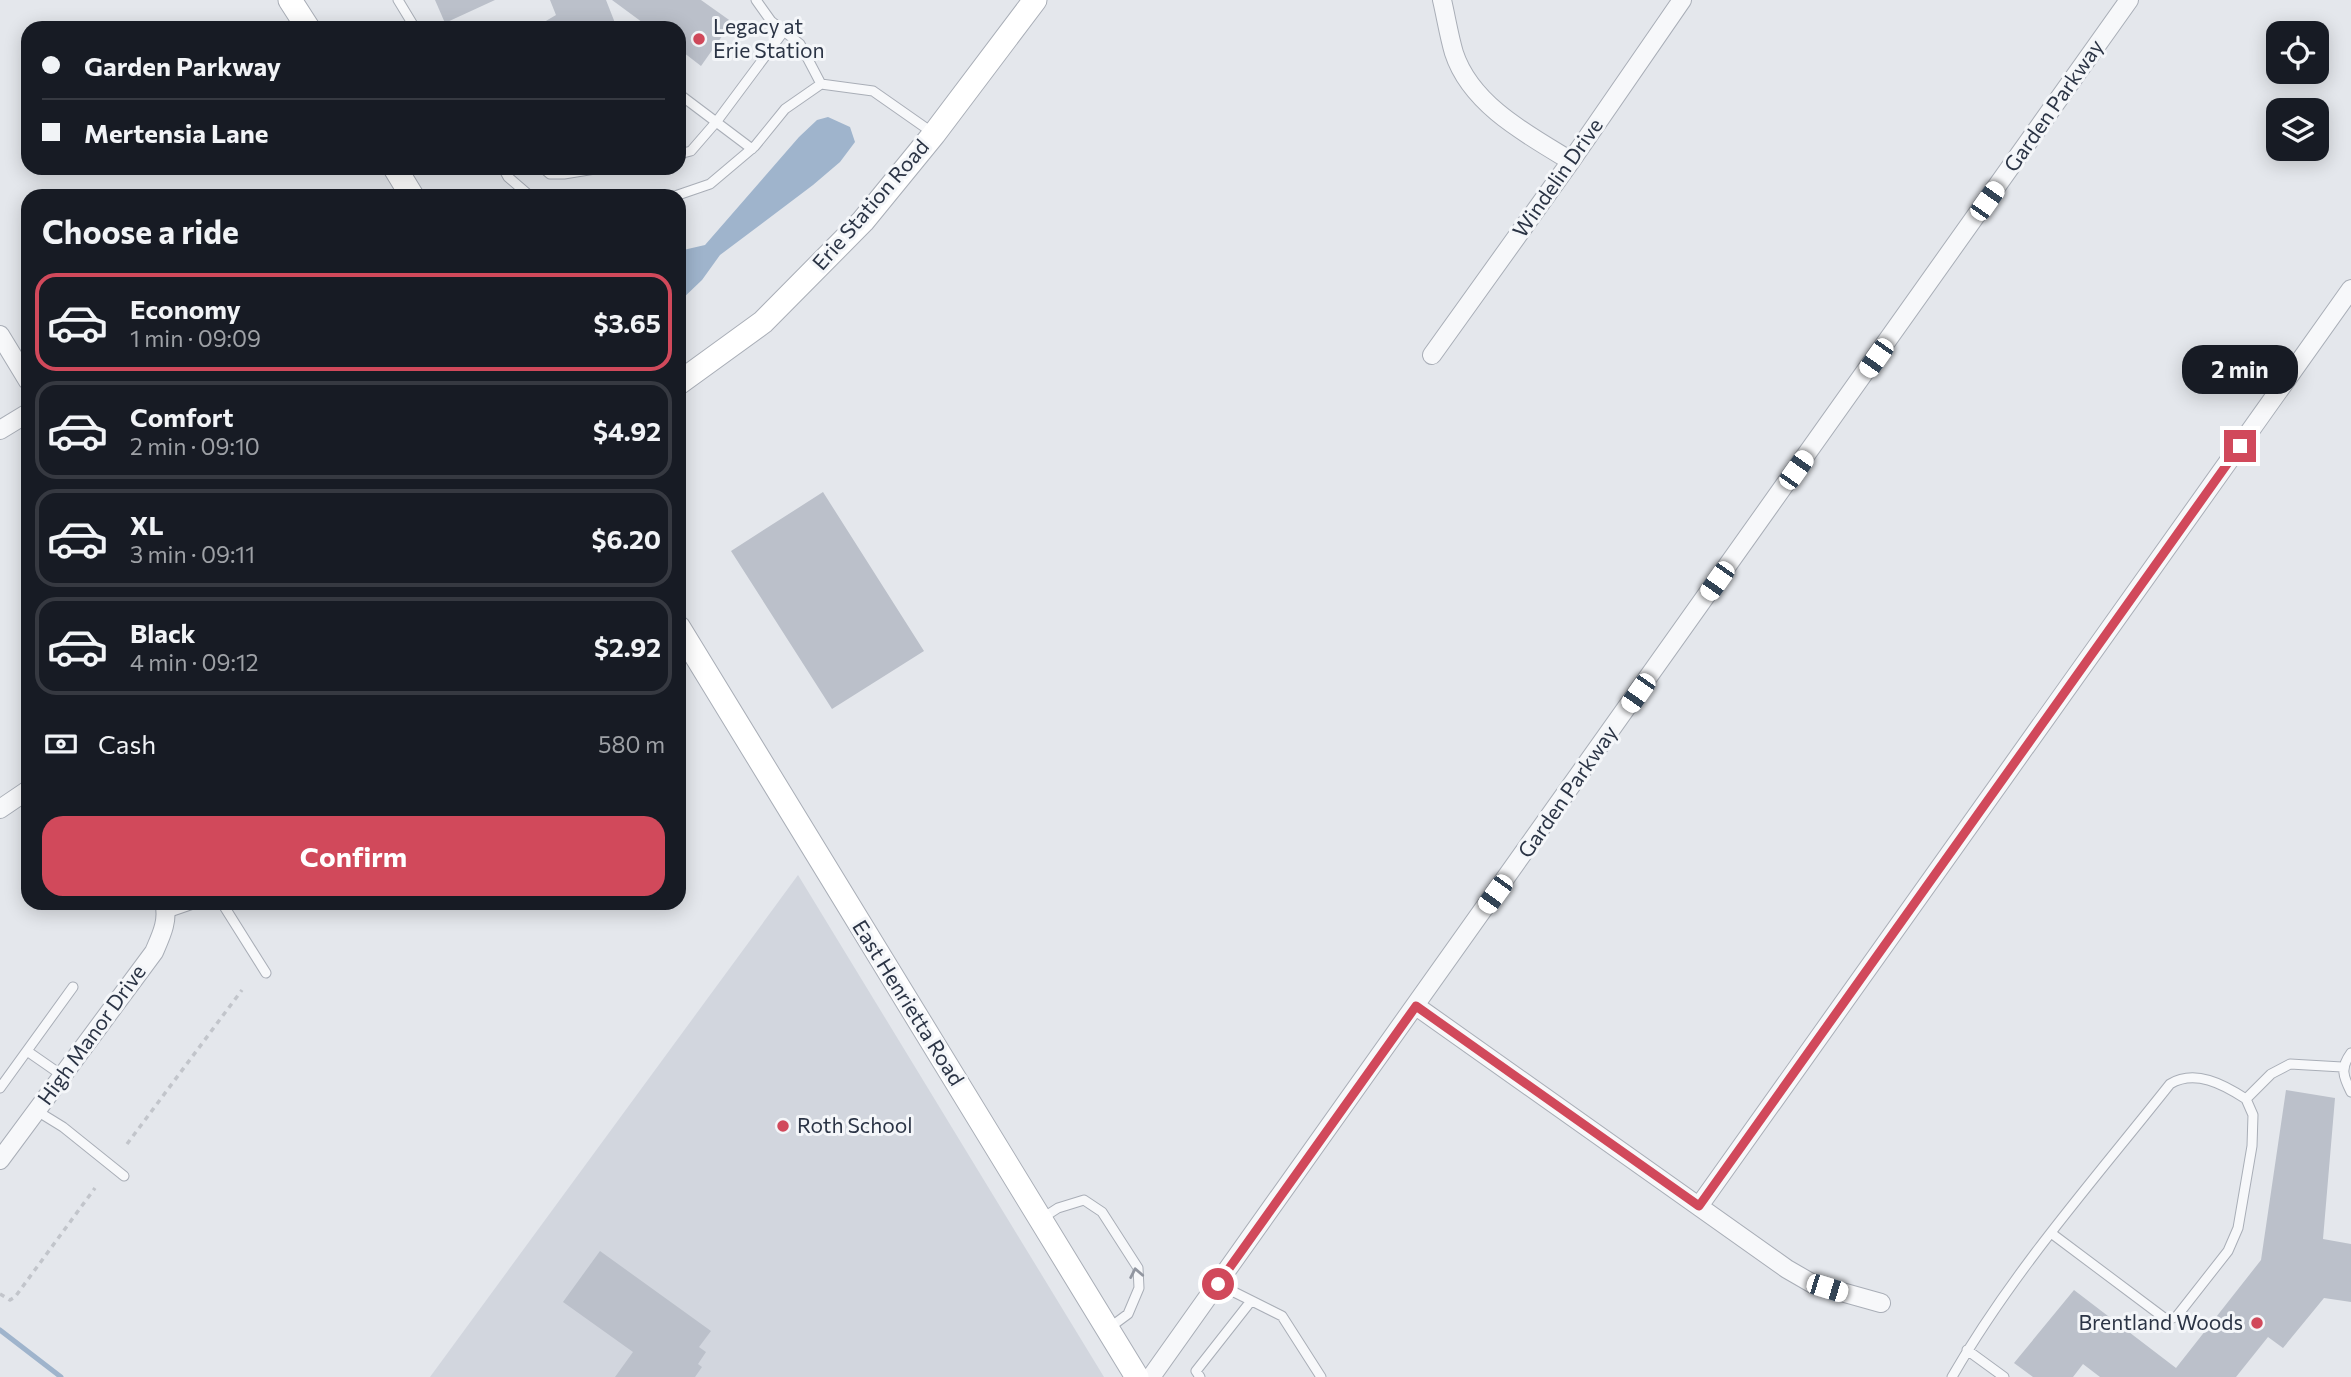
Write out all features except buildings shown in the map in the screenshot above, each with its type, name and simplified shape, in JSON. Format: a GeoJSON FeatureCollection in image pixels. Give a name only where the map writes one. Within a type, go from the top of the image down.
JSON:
{"type":"FeatureCollection","features":[{"type":"Feature","properties":{"kind":"main road"},"geometry":{"type":"LineString","coordinates":[[290,0],[304,21]]}},
{"type":"Feature","properties":{"kind":"main road","name":"Erie Station Road"},"geometry":{"type":"LineString","coordinates":[[686,378],[763,322],[863,220],[934,134],[1035,0]]}},
{"type":"Feature","properties":{"kind":"main road","name":"East Henrietta Road"},"geometry":{"type":"LineString","coordinates":[[686,639],[1136,1377]]}},
{"type":"Feature","properties":{"kind":"street"},"geometry":{"type":"LineString","coordinates":[[1442,0],[1455,55],[1466,76],[1483,98],[1526,133],[1571,161]]}},
{"type":"Feature","properties":{"kind":"street","name":"Windelin Drive"},"geometry":{"type":"LineString","coordinates":[[1432,355],[1682,0]]}},
{"type":"Feature","properties":{"kind":"street","name":"Garden Parkway"},"geometry":{"type":"LineString","coordinates":[[1151,1377],[2129,0]]}},
{"type":"Feature","properties":{"kind":"street"},"geometry":{"type":"LineString","coordinates":[[1699,1206],[2351,289]]}},
{"type":"Feature","properties":{"kind":"street"},"geometry":{"type":"LineString","coordinates":[[0,335],[21,370]]}},
{"type":"Feature","properties":{"kind":"street"},"geometry":{"type":"LineString","coordinates":[[0,430],[21,418]]}},
{"type":"Feature","properties":{"kind":"street"},"geometry":{"type":"LineString","coordinates":[[0,809],[21,795]]}},
{"type":"Feature","properties":{"kind":"street","name":"High Manor Drive"},"geometry":{"type":"LineString","coordinates":[[0,1160],[154,952],[162,935],[166,910]]}},
{"type":"Feature","properties":{"kind":"street"},"geometry":{"type":"LineString","coordinates":[[1416,1006],[1787,1269],[1813,1284],[1881,1303]]}},
{"type":"Feature","properties":{"kind":"lane"},"geometry":{"type":"LineString","coordinates":[[398,0],[411,21]]}},
{"type":"Feature","properties":{"kind":"lane"},"geometry":{"type":"LineString","coordinates":[[756,0],[771,21],[800,44],[821,84]]}},
{"type":"Feature","properties":{"kind":"lane"},"geometry":{"type":"LineString","coordinates":[[686,152],[691,150],[717,121],[784,31]]}},
{"type":"Feature","properties":{"kind":"lane"},"geometry":{"type":"LineString","coordinates":[[686,192],[710,184],[752,149],[785,109],[821,84],[873,91],[934,134]]}},
{"type":"Feature","properties":{"kind":"lane"},"geometry":{"type":"LineString","coordinates":[[686,99],[752,149]]}},
{"type":"Feature","properties":{"kind":"lane"},"geometry":{"type":"LineString","coordinates":[[507,175],[522,189]]}},
{"type":"Feature","properties":{"kind":"lane"},"geometry":{"type":"LineString","coordinates":[[226,910],[266,973]]}},
{"type":"Feature","properties":{"kind":"lane"},"geometry":{"type":"LineString","coordinates":[[0,1088],[73,987]]}},
{"type":"Feature","properties":{"kind":"lane"},"geometry":{"type":"LineString","coordinates":[[27,1051],[63,1076]]}},
{"type":"Feature","properties":{"kind":"lane"},"geometry":{"type":"LineString","coordinates":[[2351,1053],[2342,1067],[2351,1093]]}},
{"type":"Feature","properties":{"kind":"lane"},"geometry":{"type":"LineString","coordinates":[[2246,1098],[2271,1074],[2290,1064],[2342,1067]]}},
{"type":"Feature","properties":{"kind":"lane"},"geometry":{"type":"LineString","coordinates":[[1952,1377],[1968,1350],[2051,1233],[2170,1084],[2182,1077],[2199,1077],[2246,1098],[2253,1115],[2252,1146],[2238,1228],[2228,1251],[2177,1316],[2170,1319],[2163,1317],[2051,1233]]}},
{"type":"Feature","properties":{"kind":"lane"},"geometry":{"type":"LineString","coordinates":[[37,1111],[62,1127],[124,1176]]}},
{"type":"Feature","properties":{"kind":"lane"},"geometry":{"type":"LineString","coordinates":[[1041,1219],[1058,1208],[1084,1200],[1102,1212],[1138,1268],[1139,1288],[1128,1314],[1108,1329]]}},
{"type":"Feature","properties":{"kind":"lane"},"geometry":{"type":"LineString","coordinates":[[1218,1284],[1282,1316],[1321,1377]]}},
{"type":"Feature","properties":{"kind":"lane"},"geometry":{"type":"LineString","coordinates":[[1200,1377],[1196,1371],[1251,1301]]}},
{"type":"Feature","properties":{"kind":"lane"},"geometry":{"type":"LineString","coordinates":[[1968,1350],[2004,1377]]}},
{"type":"Feature","properties":{"kind":"path"},"geometry":{"type":"LineString","coordinates":[[127,1144],[242,990]]}},
{"type":"Feature","properties":{"kind":"path"},"geometry":{"type":"LineString","coordinates":[[0,1294],[10,1300],[15,1297],[95,1188]]}},
{"type":"Feature","properties":{"kind":"shaded area","name":"Roth School"},"geometry":{"type":"Polygon","coordinates":[[[798,875],[1104,1377],[430,1377],[798,875]]]}},
{"type":"Feature","properties":{"kind":"water"},"geometry":{"type":"Polygon","coordinates":[[[828,117],[850,127],[855,142],[840,162],[813,185],[720,255],[702,280],[686,295],[686,249],[705,245],[817,120],[828,117]]]}},
{"type":"Feature","properties":{"kind":"waterway"},"geometry":{"type":"LineString","coordinates":[[0,1330],[61,1377]]}},
{"type":"Feature","properties":{"kind":"place","name":"Legacy at Erie Station"},"geometry":{"type":"Point","coordinates":[699,39]}},
{"type":"Feature","properties":{"kind":"place","name":"Roth School"},"geometry":{"type":"Point","coordinates":[783,1126]}},
{"type":"Feature","properties":{"kind":"place","name":"Brentland Woods"},"geometry":{"type":"Point","coordinates":[2257,1323]}},
{"type":"Feature","properties":{"kind":"route"},"geometry":{"type":"LineString","coordinates":[[1218,1284],[1416,1006],[1699,1206],[2240,446]]}}]}
